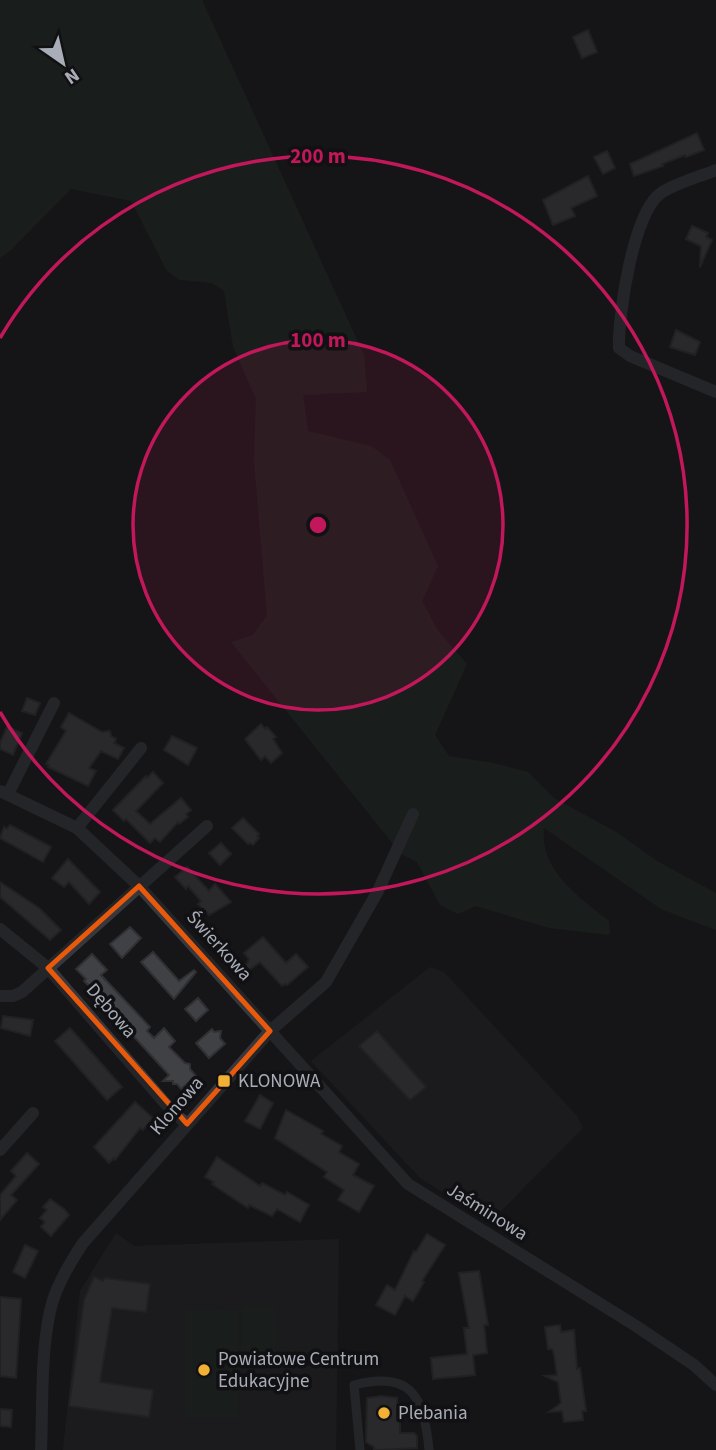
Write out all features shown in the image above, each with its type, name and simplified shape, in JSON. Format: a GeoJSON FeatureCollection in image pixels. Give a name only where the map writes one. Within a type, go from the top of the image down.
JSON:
{"type":"FeatureCollection","features":[{"type":"Feature","properties":{"kind":"street"},"geometry":{"type":"LineString","coordinates":[[716,170],[660,194],[649,207],[634,243],[618,331],[619,348],[630,356],[716,392]]}},
{"type":"Feature","properties":{"kind":"street","name":"Świerkowa"},"geometry":{"type":"LineString","coordinates":[[54,703],[4,792],[77,828],[139,886],[270,1031]]}},
{"type":"Feature","properties":{"kind":"street"},"geometry":{"type":"LineString","coordinates":[[77,828],[141,748]]}},
{"type":"Feature","properties":{"kind":"street","name":"Klonowa"},"geometry":{"type":"LineString","coordinates":[[41,1450],[47,1329],[61,1282],[83,1243],[270,1031],[326,982],[378,891],[413,814]]}},
{"type":"Feature","properties":{"kind":"street"},"geometry":{"type":"LineString","coordinates":[[6,996],[22,992],[207,826]]}},
{"type":"Feature","properties":{"kind":"street","name":"Dębowa"},"geometry":{"type":"LineString","coordinates":[[0,929],[48,968],[171,1110],[187,1124]]}},
{"type":"Feature","properties":{"kind":"street","name":"Jaśminowa"},"geometry":{"type":"LineString","coordinates":[[270,1031],[408,1184],[636,1326],[694,1365],[716,1385]]}},
{"type":"Feature","properties":{"kind":"street"},"geometry":{"type":"LineString","coordinates":[[0,1150],[33,1113]]}},
{"type":"Feature","properties":{"kind":"street"},"geometry":{"type":"LineString","coordinates":[[360,1450],[354,1385],[390,1380],[401,1382],[416,1398],[428,1434],[429,1450]]}},
{"type":"Feature","properties":{"kind":"highlighted area"},"geometry":{"type":"Polygon","coordinates":[[[139,886],[270,1031],[187,1124],[48,968],[139,886]]]}},
{"type":"Feature","properties":{"kind":"shaded area"},"geometry":{"type":"Polygon","coordinates":[[[0,0],[202,0],[364,355],[367,392],[303,395],[308,431],[371,446],[390,460],[438,566],[422,601],[438,631],[467,664],[435,735],[449,756],[528,772],[554,798],[618,833],[657,861],[716,893],[716,930],[661,909],[544,828],[544,843],[555,870],[574,893],[609,921],[610,935],[549,928],[476,906],[458,914],[440,905],[417,862],[401,854],[231,642],[253,635],[267,615],[254,460],[256,399],[233,347],[224,291],[212,283],[180,280],[167,271],[131,201],[71,189],[0,258],[0,0]]]}},
{"type":"Feature","properties":{"kind":"shaded area"},"geometry":{"type":"Polygon","coordinates":[[[430,967],[444,972],[577,1116],[583,1128],[501,1211],[481,1201],[472,1210],[420,1178],[311,1061],[430,967]]]}},
{"type":"Feature","properties":{"kind":"shaded area","name":"Powiatowe Centrum Edukacyjne"},"geometry":{"type":"Polygon","coordinates":[[[116,1233],[134,1246],[339,1239],[336,1450],[63,1450],[80,1291],[116,1233]]]}},
{"type":"Feature","properties":{"kind":"shaded area"},"geometry":{"type":"Polygon","coordinates":[[[275,1306],[276,1363],[242,1363],[241,1307],[275,1306]]]}},
{"type":"Feature","properties":{"kind":"shaded area"},"geometry":{"type":"Polygon","coordinates":[[[238,1309],[239,1418],[185,1419],[185,1310],[238,1309]]]}},
{"type":"Feature","properties":{"kind":"building"},"geometry":{"type":"Polygon","coordinates":[[[588,30],[597,52],[582,58],[573,37],[588,30]]]}},
{"type":"Feature","properties":{"kind":"building"},"geometry":{"type":"Polygon","coordinates":[[[697,133],[704,150],[634,176],[630,164],[697,133]]]}},
{"type":"Feature","properties":{"kind":"building"},"geometry":{"type":"Polygon","coordinates":[[[607,151],[615,168],[603,174],[594,157],[607,151]]]}},
{"type":"Feature","properties":{"kind":"building"},"geometry":{"type":"Polygon","coordinates":[[[588,176],[597,196],[571,208],[575,216],[553,225],[543,200],[588,176]]]}},
{"type":"Feature","properties":{"kind":"building"},"geometry":{"type":"Polygon","coordinates":[[[692,226],[708,233],[706,237],[712,240],[700,267],[701,246],[686,239],[692,226]]]}},
{"type":"Feature","properties":{"kind":"building"},"geometry":{"type":"Polygon","coordinates":[[[676,330],[700,342],[695,355],[670,347],[676,330]]]}},
{"type":"Feature","properties":{"kind":"building"},"geometry":{"type":"Polygon","coordinates":[[[27,698],[40,703],[35,715],[22,711],[27,698]]]}},
{"type":"Feature","properties":{"kind":"building"},"geometry":{"type":"Polygon","coordinates":[[[69,713],[102,732],[110,731],[111,736],[116,739],[114,743],[124,748],[118,759],[101,751],[89,768],[96,771],[88,786],[46,764],[66,731],[61,727],[69,713]]]}},
{"type":"Feature","properties":{"kind":"building"},"geometry":{"type":"Polygon","coordinates":[[[261,724],[276,737],[273,739],[282,753],[271,763],[265,756],[261,760],[245,739],[261,724]]]}},
{"type":"Feature","properties":{"kind":"building"},"geometry":{"type":"Polygon","coordinates":[[[7,727],[22,733],[13,755],[0,749],[7,727]]]}},
{"type":"Feature","properties":{"kind":"building"},"geometry":{"type":"Polygon","coordinates":[[[172,736],[197,748],[188,765],[164,750],[172,736]]]}},
{"type":"Feature","properties":{"kind":"building"},"geometry":{"type":"Polygon","coordinates":[[[153,772],[163,783],[136,811],[150,824],[181,798],[191,810],[186,814],[188,817],[179,824],[178,822],[160,842],[155,838],[150,843],[113,810],[153,772]]]}},
{"type":"Feature","properties":{"kind":"building"},"geometry":{"type":"Polygon","coordinates":[[[243,818],[259,834],[253,845],[248,844],[232,828],[243,818]]]}},
{"type":"Feature","properties":{"kind":"building"},"geometry":{"type":"Polygon","coordinates":[[[10,825],[51,847],[43,862],[0,838],[4,827],[7,829],[10,825]]]}},
{"type":"Feature","properties":{"kind":"building"},"geometry":{"type":"Polygon","coordinates":[[[221,843],[231,854],[220,865],[209,853],[221,843]]]}},
{"type":"Feature","properties":{"kind":"building"},"geometry":{"type":"Polygon","coordinates":[[[68,859],[100,892],[89,904],[69,882],[64,887],[52,878],[68,859]]]}},
{"type":"Feature","properties":{"kind":"building"},"geometry":{"type":"Polygon","coordinates":[[[187,867],[209,891],[215,884],[231,902],[209,915],[198,904],[201,901],[188,886],[186,889],[175,877],[187,867]]]}},
{"type":"Feature","properties":{"kind":"building"},"geometry":{"type":"Polygon","coordinates":[[[0,882],[39,908],[61,930],[50,940],[0,897],[0,882]]]}},
{"type":"Feature","properties":{"kind":"building"},"geometry":{"type":"Polygon","coordinates":[[[130,927],[141,938],[122,958],[110,944],[130,927]]]}},
{"type":"Feature","properties":{"kind":"building"},"geometry":{"type":"Polygon","coordinates":[[[263,937],[286,963],[296,954],[308,967],[287,985],[282,986],[260,962],[240,977],[249,959],[244,953],[263,937]]]}},
{"type":"Feature","properties":{"kind":"building"},"geometry":{"type":"Polygon","coordinates":[[[153,952],[179,981],[194,970],[196,972],[174,999],[141,962],[153,952]]]}},
{"type":"Feature","properties":{"kind":"building"},"geometry":{"type":"Polygon","coordinates":[[[92,954],[107,970],[101,975],[150,1027],[147,1031],[154,1038],[164,1028],[175,1041],[169,1047],[185,1063],[190,1064],[190,1069],[196,1076],[181,1089],[177,1084],[173,1084],[173,1081],[163,1081],[169,1075],[76,969],[92,954]]]}},
{"type":"Feature","properties":{"kind":"building"},"geometry":{"type":"Polygon","coordinates":[[[198,998],[208,1010],[196,1021],[185,1009],[198,998]]]}},
{"type":"Feature","properties":{"kind":"building"},"geometry":{"type":"Polygon","coordinates":[[[3,1016],[33,1020],[30,1036],[1,1028],[3,1016]]]}},
{"type":"Feature","properties":{"kind":"building"},"geometry":{"type":"Polygon","coordinates":[[[70,1028],[122,1087],[107,1100],[55,1041],[70,1028]]]}},
{"type":"Feature","properties":{"kind":"building"},"geometry":{"type":"Polygon","coordinates":[[[212,1029],[214,1032],[221,1031],[220,1038],[225,1044],[209,1058],[196,1043],[212,1029]]]}},
{"type":"Feature","properties":{"kind":"building"},"geometry":{"type":"Polygon","coordinates":[[[377,1031],[426,1087],[410,1100],[359,1046],[377,1031]]]}},
{"type":"Feature","properties":{"kind":"building"},"geometry":{"type":"Polygon","coordinates":[[[260,1095],[273,1103],[260,1129],[245,1121],[260,1095]]]}},
{"type":"Feature","properties":{"kind":"building"},"geometry":{"type":"Polygon","coordinates":[[[135,1102],[153,1118],[143,1130],[140,1128],[115,1160],[114,1158],[109,1163],[94,1147],[135,1102]]]}},
{"type":"Feature","properties":{"kind":"building"},"geometry":{"type":"Polygon","coordinates":[[[286,1110],[323,1131],[321,1134],[342,1146],[339,1152],[359,1164],[353,1175],[374,1186],[359,1212],[338,1200],[344,1190],[324,1177],[327,1172],[275,1138],[286,1110]]]}},
{"type":"Feature","properties":{"kind":"building"},"geometry":{"type":"Polygon","coordinates":[[[27,1153],[39,1164],[11,1195],[17,1200],[0,1220],[0,1195],[16,1176],[11,1171],[27,1153]]]}},
{"type":"Feature","properties":{"kind":"building"},"geometry":{"type":"Polygon","coordinates":[[[217,1157],[260,1186],[262,1183],[285,1195],[287,1192],[309,1205],[300,1222],[277,1209],[272,1216],[249,1205],[248,1208],[212,1184],[214,1182],[205,1177],[217,1157]]]}},
{"type":"Feature","properties":{"kind":"building"},"geometry":{"type":"Polygon","coordinates":[[[50,1199],[69,1215],[51,1236],[41,1227],[45,1222],[40,1218],[47,1210],[43,1207],[50,1199]]]}},
{"type":"Feature","properties":{"kind":"building"},"geometry":{"type":"Polygon","coordinates":[[[427,1234],[445,1245],[422,1281],[424,1282],[413,1301],[405,1296],[395,1315],[376,1305],[387,1285],[395,1290],[414,1251],[416,1252],[427,1234]]]}},
{"type":"Feature","properties":{"kind":"building"},"geometry":{"type":"Polygon","coordinates":[[[25,1245],[38,1251],[25,1278],[13,1272],[25,1245]]]}},
{"type":"Feature","properties":{"kind":"building"},"geometry":{"type":"Polygon","coordinates":[[[479,1271],[488,1325],[484,1325],[487,1353],[473,1355],[475,1375],[433,1379],[431,1358],[467,1354],[464,1328],[469,1328],[459,1273],[479,1271]]]}},
{"type":"Feature","properties":{"kind":"building"},"geometry":{"type":"Polygon","coordinates":[[[94,1277],[103,1281],[105,1278],[150,1284],[146,1312],[112,1308],[100,1382],[153,1390],[149,1417],[69,1406],[84,1300],[94,1277]]]}},
{"type":"Feature","properties":{"kind":"building"},"geometry":{"type":"Polygon","coordinates":[[[0,1297],[21,1299],[16,1378],[0,1376],[0,1297]]]}},
{"type":"Feature","properties":{"kind":"building"},"geometry":{"type":"Polygon","coordinates":[[[560,1325],[561,1332],[574,1330],[577,1369],[580,1368],[586,1411],[582,1411],[583,1420],[564,1422],[562,1411],[549,1412],[561,1403],[558,1382],[545,1376],[557,1375],[554,1354],[552,1349],[548,1349],[545,1327],[560,1325]]]}},
{"type":"Feature","properties":{"kind":"building"},"geometry":{"type":"Polygon","coordinates":[[[367,1398],[397,1398],[400,1404],[400,1433],[414,1433],[417,1436],[417,1448],[374,1450],[374,1447],[366,1442],[367,1398]]]}},
{"type":"Feature","properties":{"kind":"building"},"geometry":{"type":"Polygon","coordinates":[[[0,1409],[12,1410],[11,1427],[0,1426],[0,1409]]]}},
{"type":"Feature","properties":{"kind":"place","name":"KLONOWA"},"geometry":{"type":"Point","coordinates":[224,1081]}},
{"type":"Feature","properties":{"kind":"place","name":"Powiatowe Centrum Edukacyjne"},"geometry":{"type":"Point","coordinates":[204,1370]}},
{"type":"Feature","properties":{"kind":"place","name":"Plebania"},"geometry":{"type":"Point","coordinates":[384,1413]}}]}
